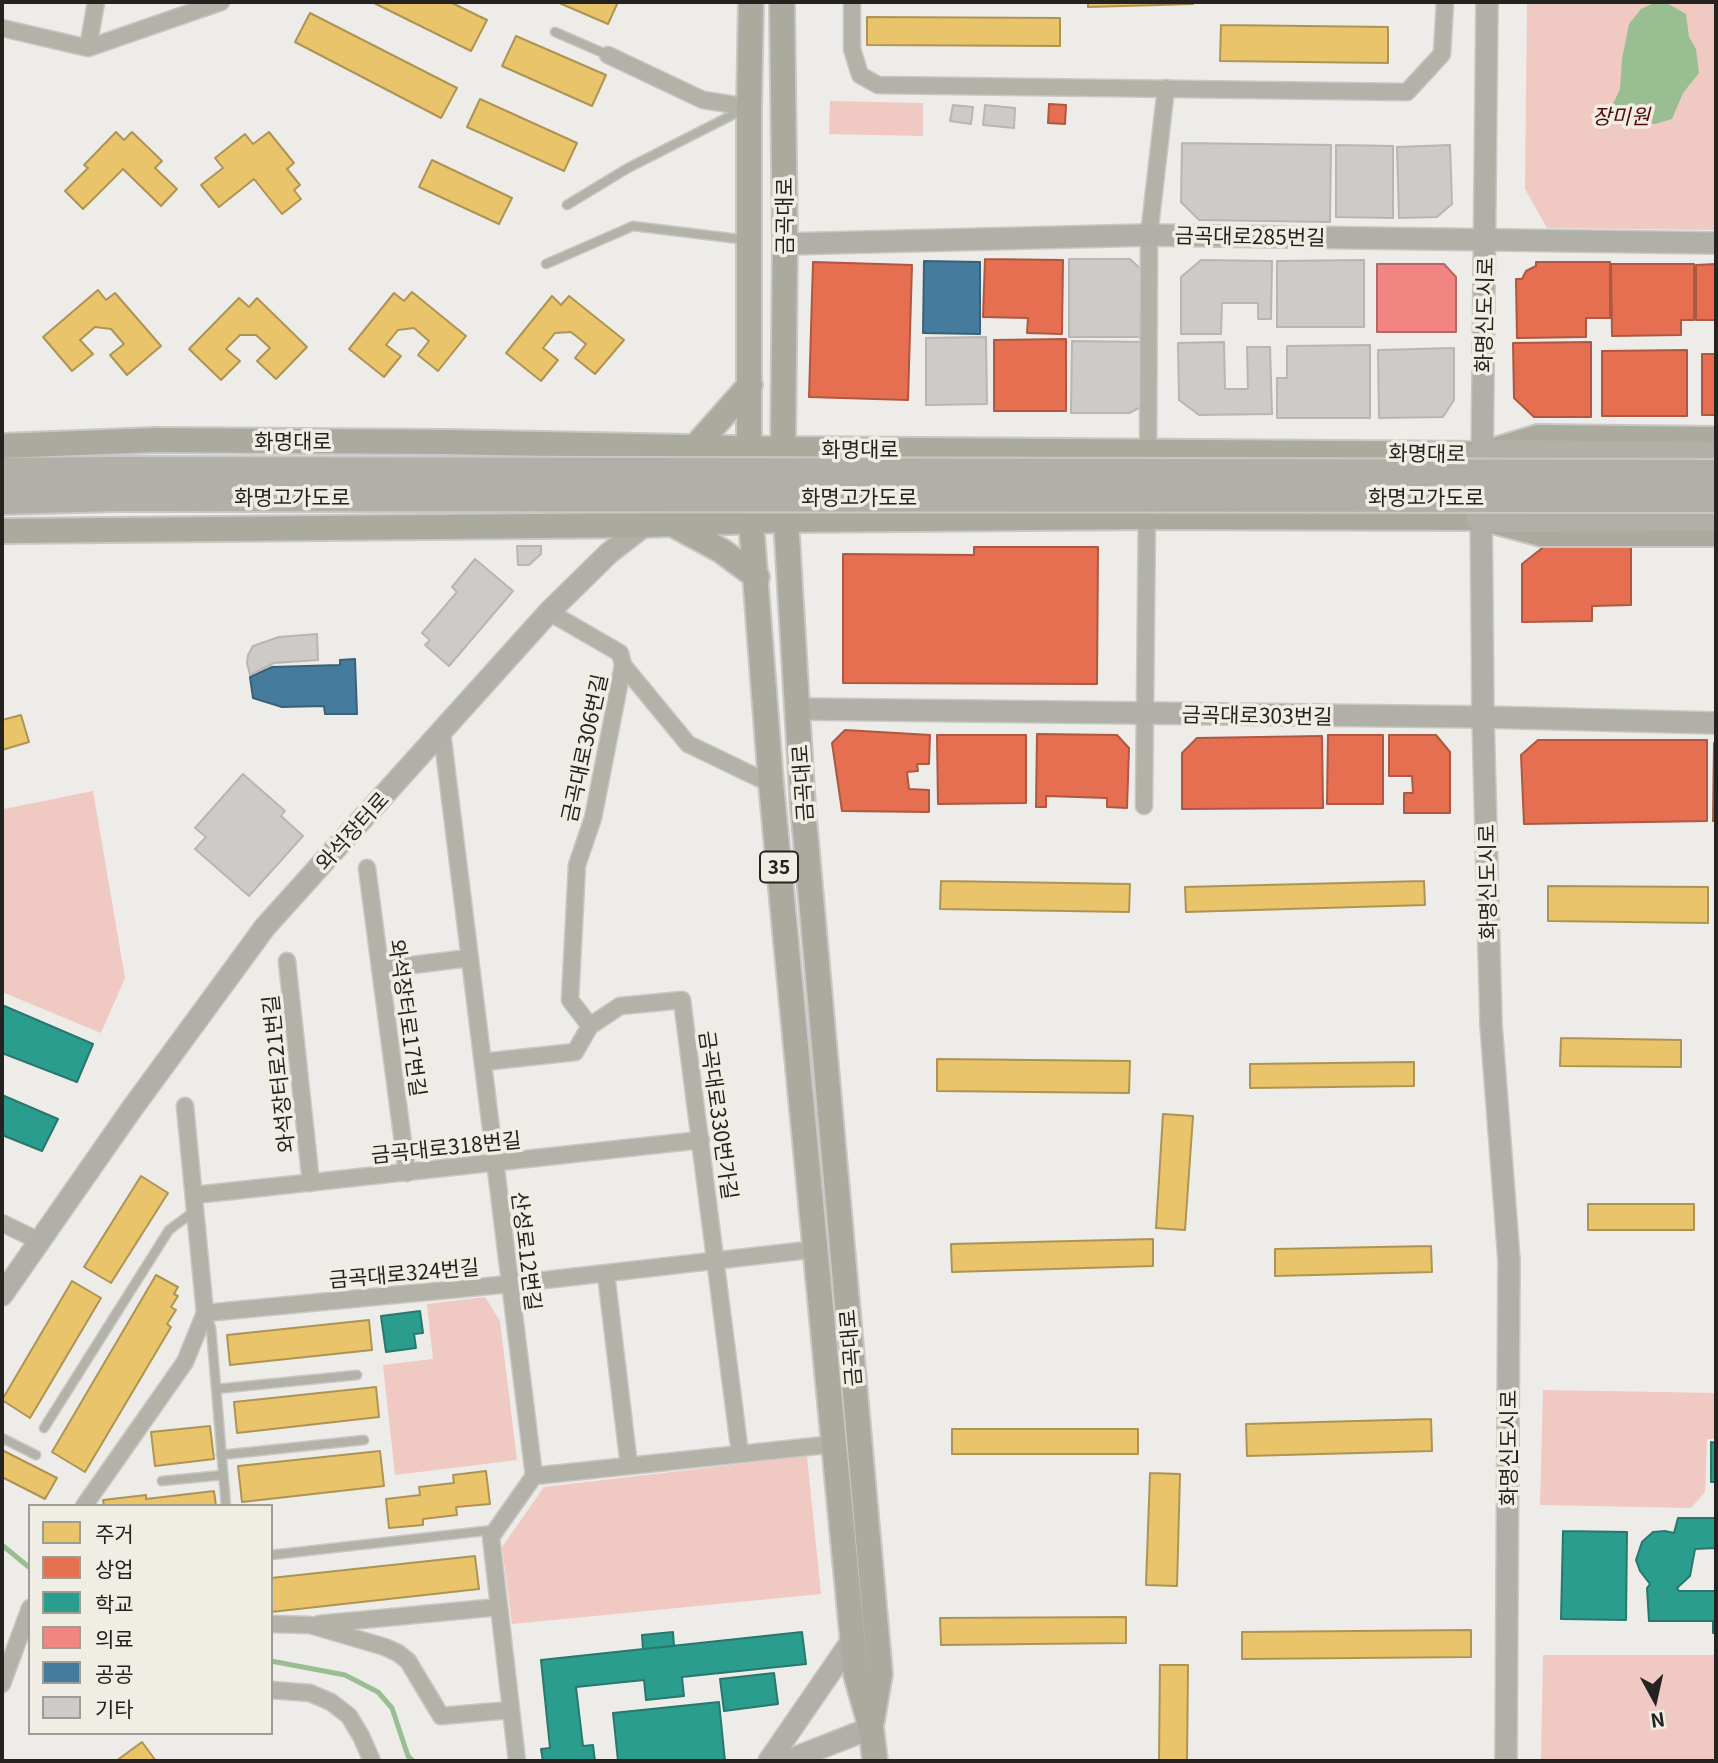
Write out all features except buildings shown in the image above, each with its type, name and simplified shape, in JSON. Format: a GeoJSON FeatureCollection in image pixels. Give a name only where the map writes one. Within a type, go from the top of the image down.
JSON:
{"type":"FeatureCollection","features":[{"type":"Feature","properties":{"kind":"highway"},"geometry":{"type":"LineString","coordinates":[[1482,454],[1716,456]]}},
{"type":"Feature","properties":{"kind":"highway","name":"화명고가도로"},"geometry":{"type":"LineString","coordinates":[[2,472],[69,470],[115,484],[1716,498]]}},
{"type":"Feature","properties":{"kind":"highway","name":"화명고가도로"},"geometry":{"type":"LineString","coordinates":[[2,500],[70,499],[115,484],[1716,474]]}},
{"type":"Feature","properties":{"kind":"highway"},"geometry":{"type":"LineString","coordinates":[[1481,518],[1716,517]]}},
{"type":"Feature","properties":{"kind":"main road","name":"금곡대로"},"geometry":{"type":"LineString","coordinates":[[751,2],[751,521],[771,784],[856,1675],[871,1728],[874,1761]]}},
{"type":"Feature","properties":{"kind":"main road","name":"금곡대로"},"geometry":{"type":"LineString","coordinates":[[782,2],[785,244],[783,449],[786,520],[803,808],[880,1674],[871,1728]]}},
{"type":"Feature","properties":{"kind":"main road","name":"화명신도시로"},"geometry":{"type":"LineString","coordinates":[[1487,2],[1481,518],[1483,717],[1491,1025],[1509,1260],[1506,1761]]}},
{"type":"Feature","properties":{"kind":"main road","name":"금곡대로285번길"},"geometry":{"type":"LineString","coordinates":[[785,244],[1149,235],[1716,243]]}},
{"type":"Feature","properties":{"kind":"main road"},"geometry":{"type":"LineString","coordinates":[[695,447],[750,384]]}},
{"type":"Feature","properties":{"kind":"main road","name":"화명대로"},"geometry":{"type":"LineString","coordinates":[[2,446],[155,440],[695,447],[750,458],[783,449],[1482,454],[1538,438],[1716,439]]}},
{"type":"Feature","properties":{"kind":"main road"},"geometry":{"type":"LineString","coordinates":[[69,470],[155,440]]}},
{"type":"Feature","properties":{"kind":"main road","name":"와석장터로"},"geometry":{"type":"LineString","coordinates":[[2,1295],[131,1110],[265,927],[550,612],[609,553],[643,525],[750,458]]}},
{"type":"Feature","properties":{"kind":"main road"},"geometry":{"type":"LineString","coordinates":[[70,499],[168,528]]}},
{"type":"Feature","properties":{"kind":"main road"},"geometry":{"type":"LineString","coordinates":[[2,531],[1147,517],[1481,518],[1541,534],[1716,534]]}},
{"type":"Feature","properties":{"kind":"main road"},"geometry":{"type":"LineString","coordinates":[[671,524],[722,551],[757,577]]}},
{"type":"Feature","properties":{"kind":"main road","name":"금곡대로303번길"},"geometry":{"type":"LineString","coordinates":[[797,709],[1483,717],[1716,723]]}},
{"type":"Feature","properties":{"kind":"main road"},"geometry":{"type":"LineString","coordinates":[[769,1761],[853,1639]]}},
{"type":"Feature","properties":{"kind":"main road"},"geometry":{"type":"LineString","coordinates":[[787,1761],[871,1728]]}},
{"type":"Feature","properties":{"kind":"street"},"geometry":{"type":"LineString","coordinates":[[88,48],[96,2]]}},
{"type":"Feature","properties":{"kind":"street"},"geometry":{"type":"LineString","coordinates":[[2,28],[88,48],[221,2]]}},
{"type":"Feature","properties":{"kind":"street"},"geometry":{"type":"LineString","coordinates":[[852,2],[852,49],[860,75],[878,85],[1407,92],[1442,54],[1446,2]]}},
{"type":"Feature","properties":{"kind":"street"},"geometry":{"type":"LineString","coordinates":[[608,55],[704,100],[749,107]]}},
{"type":"Feature","properties":{"kind":"street"},"geometry":{"type":"LineString","coordinates":[[1144,806],[1149,235],[1166,88]]}},
{"type":"Feature","properties":{"kind":"street"},"geometry":{"type":"LineString","coordinates":[[550,612],[620,653],[624,665]]}},
{"type":"Feature","properties":{"kind":"street","name":"금곡대로306번길"},"geometry":{"type":"LineString","coordinates":[[624,665],[688,744],[771,784]]}},
{"type":"Feature","properties":{"kind":"street","name":"금곡대로306번길"},"geometry":{"type":"LineString","coordinates":[[590,1026],[570,1000],[577,865],[593,818],[624,665]]}},
{"type":"Feature","properties":{"kind":"street","name":"산성로12번길"},"geometry":{"type":"LineString","coordinates":[[442,733],[534,1476]]}},
{"type":"Feature","properties":{"kind":"street","name":"와석장터로17번길"},"geometry":{"type":"LineString","coordinates":[[367,868],[407,1172]]}},
{"type":"Feature","properties":{"kind":"street"},"geometry":{"type":"LineString","coordinates":[[380,969],[470,958]]}},
{"type":"Feature","properties":{"kind":"street","name":"와석장터로21번길"},"geometry":{"type":"LineString","coordinates":[[287,961],[311,1182]]}},
{"type":"Feature","properties":{"kind":"street","name":"금곡대로330번가길"},"geometry":{"type":"LineString","coordinates":[[483,1062],[575,1052],[590,1026],[620,1006],[682,1000],[740,1454]]}},
{"type":"Feature","properties":{"kind":"street"},"geometry":{"type":"LineString","coordinates":[[85,1504],[185,1362],[205,1313],[185,1106]]}},
{"type":"Feature","properties":{"kind":"street","name":"금곡대로318번길"},"geometry":{"type":"LineString","coordinates":[[195,1203],[311,1182],[701,1140]]}},
{"type":"Feature","properties":{"kind":"street"},"geometry":{"type":"LineString","coordinates":[[2,1223],[39,1241]]}},
{"type":"Feature","properties":{"kind":"street","name":"금곡대로324번길"},"geometry":{"type":"LineString","coordinates":[[205,1313],[606,1274],[817,1249]]}},
{"type":"Feature","properties":{"kind":"street"},"geometry":{"type":"LineString","coordinates":[[606,1274],[629,1466]]}},
{"type":"Feature","properties":{"kind":"street"},"geometry":{"type":"LineString","coordinates":[[517,1761],[491,1537],[534,1476],[835,1444]]}},
{"type":"Feature","properties":{"kind":"street"},"geometry":{"type":"LineString","coordinates":[[273,1624],[310,1625],[499,1607]]}},
{"type":"Feature","properties":{"kind":"street"},"geometry":{"type":"LineString","coordinates":[[2,1684],[28,1613]]}},
{"type":"Feature","properties":{"kind":"street"},"geometry":{"type":"LineString","coordinates":[[310,1625],[398,1653],[408,1661],[441,1716],[510,1710]]}},
{"type":"Feature","properties":{"kind":"street"},"geometry":{"type":"LineString","coordinates":[[273,1690],[310,1693],[331,1702],[349,1716],[372,1761]]}},
{"type":"Feature","properties":{"kind":"lane"},"geometry":{"type":"LineString","coordinates":[[555,32],[608,55]]}},
{"type":"Feature","properties":{"kind":"lane"},"geometry":{"type":"LineString","coordinates":[[566,205],[628,168],[749,107]]}},
{"type":"Feature","properties":{"kind":"lane","name":"금곡대로"},"geometry":{"type":"LineString","coordinates":[[546,264],[633,226],[749,240]]}},
{"type":"Feature","properties":{"kind":"lane"},"geometry":{"type":"LineString","coordinates":[[44,1428],[169,1230],[195,1203]]}},
{"type":"Feature","properties":{"kind":"lane"},"geometry":{"type":"LineString","coordinates":[[205,1313],[211,1328],[226,1504]]}},
{"type":"Feature","properties":{"kind":"lane"},"geometry":{"type":"LineString","coordinates":[[216,1389],[357,1375]]}},
{"type":"Feature","properties":{"kind":"lane"},"geometry":{"type":"LineString","coordinates":[[2,1438],[36,1455]]}},
{"type":"Feature","properties":{"kind":"lane"},"geometry":{"type":"LineString","coordinates":[[221,1455],[364,1440]]}},
{"type":"Feature","properties":{"kind":"lane"},"geometry":{"type":"LineString","coordinates":[[162,1482],[223,1475]]}},
{"type":"Feature","properties":{"kind":"lane"},"geometry":{"type":"LineString","coordinates":[[273,1555],[496,1530]]}},
{"type":"Feature","properties":{"kind":"green space","name":"장미원"},"geometry":{"type":"Polygon","coordinates":[[[1527,2],[1716,2],[1716,230],[1547,228],[1525,189],[1527,2]]]}},
{"type":"Feature","properties":{"kind":"green space"},"geometry":{"type":"Polygon","coordinates":[[[830,101],[923,103],[923,136],[829,134],[830,101]]]}},
{"type":"Feature","properties":{"kind":"green space"},"geometry":{"type":"Polygon","coordinates":[[[93,791],[125,978],[101,1033],[2,992],[2,813],[4,809],[93,791]]]}},
{"type":"Feature","properties":{"kind":"green space"},"geometry":{"type":"Polygon","coordinates":[[[485,1297],[500,1321],[517,1460],[395,1475],[383,1365],[433,1359],[427,1304],[485,1297]]]}},
{"type":"Feature","properties":{"kind":"green space"},"geometry":{"type":"Polygon","coordinates":[[[1543,1390],[1716,1393],[1716,1439],[1707,1439],[1705,1492],[1691,1508],[1540,1505],[1543,1390]]]}},
{"type":"Feature","properties":{"kind":"green space"},"geometry":{"type":"Polygon","coordinates":[[[807,1456],[821,1594],[512,1624],[502,1547],[544,1487],[807,1456]]]}},
{"type":"Feature","properties":{"kind":"green space"},"geometry":{"type":"Polygon","coordinates":[[[1543,1655],[1716,1655],[1716,1761],[1541,1761],[1543,1655]]]}},
{"type":"Feature","properties":{"kind":"shaded area"},"geometry":{"type":"Polygon","coordinates":[[[1656,2],[1665,2],[1686,14],[1689,37],[1696,49],[1699,73],[1683,93],[1672,119],[1655,124],[1625,118],[1612,106],[1620,89],[1622,59],[1629,24],[1641,9],[1656,2]]]}},
{"type":"Feature","properties":{"kind":"waterway"},"geometry":{"type":"LineString","coordinates":[[2,1545],[28,1566]]}},
{"type":"Feature","properties":{"kind":"waterway"},"geometry":{"type":"LineString","coordinates":[[273,1661],[345,1675],[378,1692],[392,1708],[408,1756],[413,1761]]}}]}
